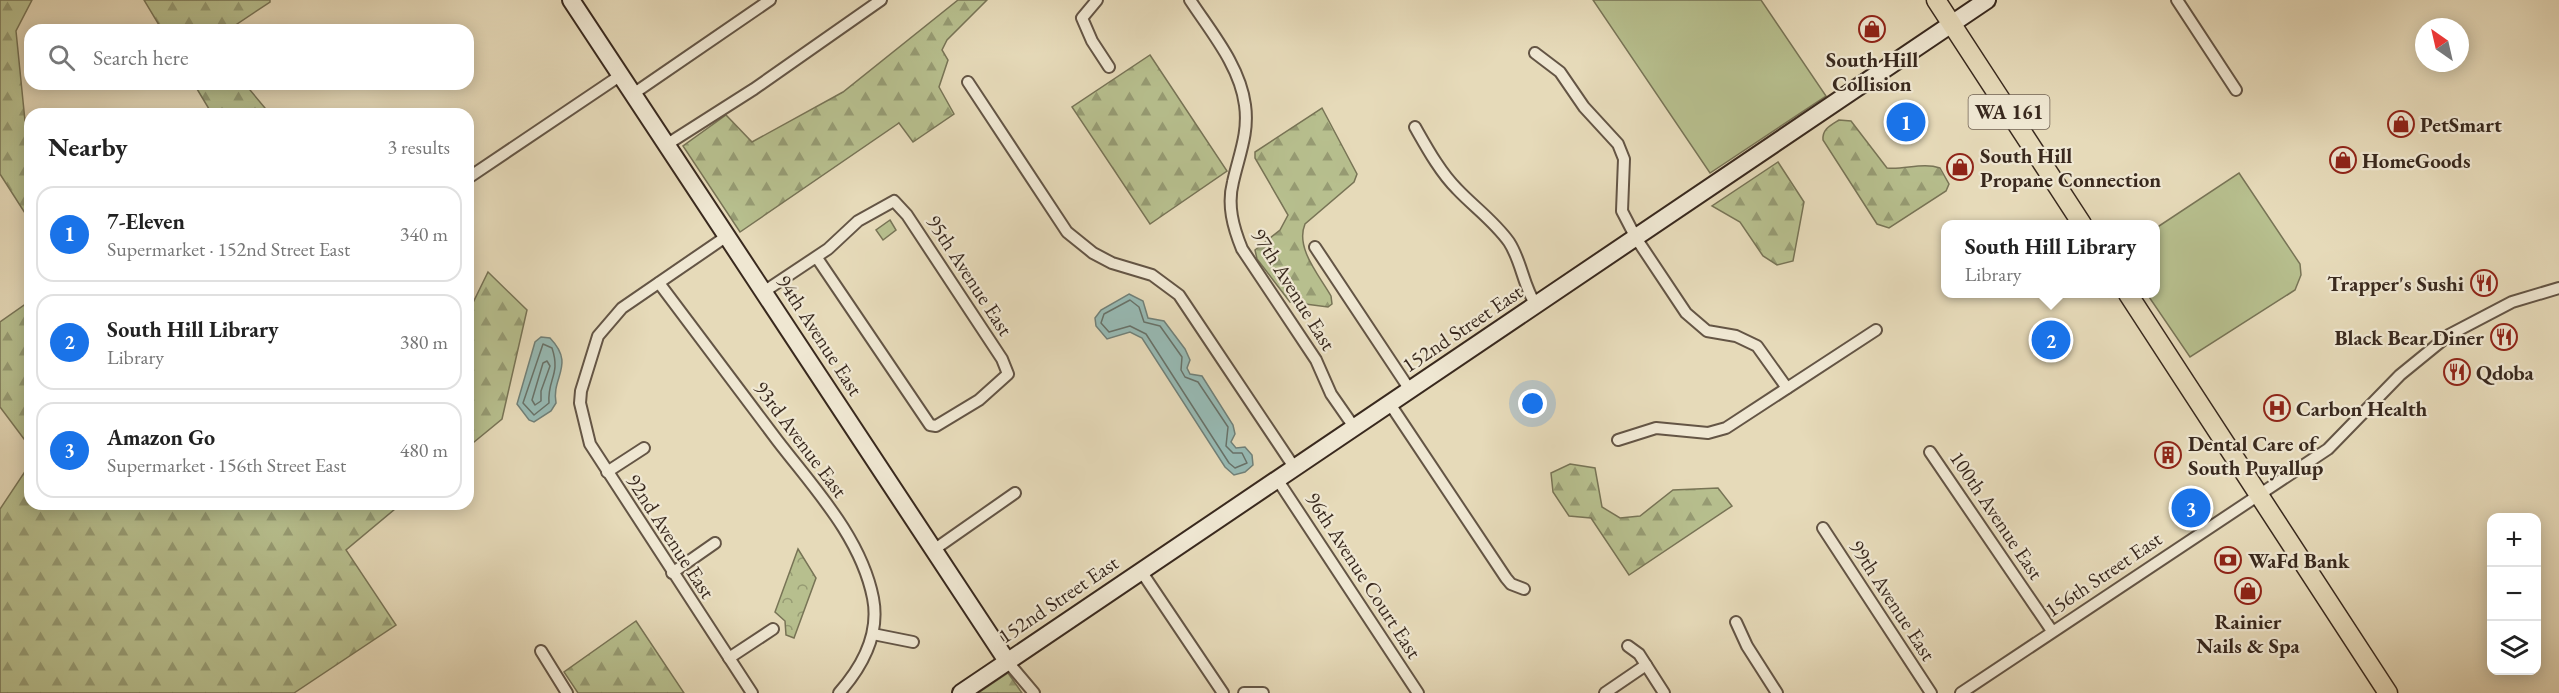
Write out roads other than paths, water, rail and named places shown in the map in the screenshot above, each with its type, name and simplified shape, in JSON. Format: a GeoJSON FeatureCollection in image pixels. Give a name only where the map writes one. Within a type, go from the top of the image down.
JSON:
{"type":"FeatureCollection","features":[{"type":"Feature","properties":{"kind":"main road","name":"94th Avenue East"},"geometry":{"type":"LineString","coordinates":[[571,0],[935,549],[1006,661]]}},
{"type":"Feature","properties":{"kind":"main road","name":"WA 161"},"geometry":{"type":"LineString","coordinates":[[1936,0],[2079,220]]}},
{"type":"Feature","properties":{"kind":"main road","name":"152nd Street East"},"geometry":{"type":"LineString","coordinates":[[961,693],[1987,0]]}},
{"type":"Feature","properties":{"kind":"main road"},"geometry":{"type":"LineString","coordinates":[[2131,298],[2388,693]]}},
{"type":"Feature","properties":{"kind":"street"},"geometry":{"type":"LineString","coordinates":[[633,94],[770,0]]}},
{"type":"Feature","properties":{"kind":"street"},"geometry":{"type":"LineString","coordinates":[[666,145],[754,88],[881,0]]}},
{"type":"Feature","properties":{"kind":"street"},"geometry":{"type":"LineString","coordinates":[[1097,0],[1083,14],[1088,33],[1109,67]]}},
{"type":"Feature","properties":{"kind":"street","name":"97th Avenue East"},"geometry":{"type":"LineString","coordinates":[[1190,0],[1232,65],[1244,95],[1246,138],[1230,198],[1237,236],[1242,249],[1316,360],[1331,394],[1354,427]]}},
{"type":"Feature","properties":{"kind":"street"},"geometry":{"type":"LineString","coordinates":[[2177,0],[2236,90]]}},
{"type":"Feature","properties":{"kind":"street"},"geometry":{"type":"LineString","coordinates":[[1535,53],[1560,72],[1584,107],[1607,129],[1622,152],[1622,211],[1636,238],[1692,320],[1707,331],[1736,336],[1757,346],[1788,388]]}},
{"type":"Feature","properties":{"kind":"street"},"geometry":{"type":"LineString","coordinates":[[474,174],[621,75]]}},
{"type":"Feature","properties":{"kind":"street"},"geometry":{"type":"LineString","coordinates":[[968,82],[1067,232],[1102,259],[1152,275],[1179,295],[1294,467]]}},
{"type":"Feature","properties":{"kind":"street"},"geometry":{"type":"LineString","coordinates":[[1414,128],[1451,182],[1483,211],[1507,239],[1517,256],[1528,293],[1536,305]]}},
{"type":"Feature","properties":{"kind":"street","name":"95th Avenue East"},"geometry":{"type":"LineString","coordinates":[[894,201],[907,215],[1002,359],[1008,374],[979,400],[936,426],[930,425],[817,258],[858,221],[894,201]]}},
{"type":"Feature","properties":{"kind":"street"},"geometry":{"type":"LineString","coordinates":[[659,283],[727,236]]}},
{"type":"Feature","properties":{"kind":"street"},"geometry":{"type":"LineString","coordinates":[[1315,247],[1410,390]]}},
{"type":"Feature","properties":{"kind":"street"},"geometry":{"type":"LineString","coordinates":[[765,291],[817,258]]}},
{"type":"Feature","properties":{"kind":"street","name":"92nd Avenue East"},"geometry":{"type":"LineString","coordinates":[[659,283],[622,308],[598,336],[580,391],[580,403],[590,444],[752,693]]}},
{"type":"Feature","properties":{"kind":"street","name":"93rd Avenue East"},"geometry":{"type":"LineString","coordinates":[[659,283],[841,525],[866,570],[873,600],[873,634]]}},
{"type":"Feature","properties":{"kind":"street","name":"156th Street East"},"geometry":{"type":"LineString","coordinates":[[1961,693],[2328,449],[2400,375],[2449,335],[2512,302],[2559,288]]}},
{"type":"Feature","properties":{"kind":"street"},"geometry":{"type":"LineString","coordinates":[[1618,440],[1656,428],[1708,433],[1719,431],[1739,421],[1876,330]]}},
{"type":"Feature","properties":{"kind":"street"},"geometry":{"type":"LineString","coordinates":[[1390,404],[1511,585],[1524,589]]}},
{"type":"Feature","properties":{"kind":"street"},"geometry":{"type":"LineString","coordinates":[[607,472],[644,448]]}},
{"type":"Feature","properties":{"kind":"street","name":"100th Avenue East"},"geometry":{"type":"LineString","coordinates":[[1930,452],[2052,631]]}},
{"type":"Feature","properties":{"kind":"street","name":"96th Avenue Court East"},"geometry":{"type":"LineString","coordinates":[[1277,479],[1418,693]]}},
{"type":"Feature","properties":{"kind":"street"},"geometry":{"type":"LineString","coordinates":[[935,549],[1016,493]]}},
{"type":"Feature","properties":{"kind":"street","name":"99th Avenue East"},"geometry":{"type":"LineString","coordinates":[[1823,528],[1931,693]]}},
{"type":"Feature","properties":{"kind":"street"},"geometry":{"type":"LineString","coordinates":[[672,573],[715,543]]}},
{"type":"Feature","properties":{"kind":"street"},"geometry":{"type":"LineString","coordinates":[[1141,571],[1223,693]]}},
{"type":"Feature","properties":{"kind":"street"},"geometry":{"type":"LineString","coordinates":[[1736,622],[1747,646],[1777,693]]}},
{"type":"Feature","properties":{"kind":"street"},"geometry":{"type":"LineString","coordinates":[[729,658],[773,629]]}},
{"type":"Feature","properties":{"kind":"street"},"geometry":{"type":"LineString","coordinates":[[839,693],[859,666],[873,634],[913,642]]}},
{"type":"Feature","properties":{"kind":"street"},"geometry":{"type":"LineString","coordinates":[[1628,646],[1639,654],[1664,693]]}},
{"type":"Feature","properties":{"kind":"street"},"geometry":{"type":"LineString","coordinates":[[541,651],[567,693]]}},
{"type":"Feature","properties":{"kind":"street","name":"94th Avenue East"},"geometry":{"type":"LineString","coordinates":[[1006,661],[1034,693]]}},
{"type":"Feature","properties":{"kind":"street"},"geometry":{"type":"LineString","coordinates":[[1605,693],[1646,666]]}},
{"type":"Feature","properties":{"kind":"street"},"geometry":{"type":"LineString","coordinates":[[1244,693],[1263,693]]}},
{"type":"Feature","properties":{"kind":"water"},"geometry":{"type":"Polygon","coordinates":[[[1129,294],[1143,301],[1148,318],[1164,321],[1185,349],[1190,360],[1187,368],[1190,374],[1202,376],[1233,425],[1235,434],[1231,442],[1236,448],[1245,447],[1252,455],[1253,465],[1245,472],[1234,475],[1225,467],[1142,338],[1130,332],[1107,339],[1096,326],[1095,318],[1101,310],[1129,294]]]}},
{"type":"Feature","properties":{"kind":"water"},"geometry":{"type":"Polygon","coordinates":[[[541,337],[550,338],[558,347],[562,364],[555,394],[556,403],[551,411],[534,422],[529,420],[517,404],[535,342],[541,337]]]}},
{"type":"Feature","properties":{"kind":"place","name":"South Hill Collision"},"geometry":{"type":"Point","coordinates":[1872,29]}},
{"type":"Feature","properties":{"kind":"place","name":"7-Eleven"},"geometry":{"type":"Point","coordinates":[1906,122]}},
{"type":"Feature","properties":{"kind":"place","name":"PetSmart"},"geometry":{"type":"Point","coordinates":[2401,124]}},
{"type":"Feature","properties":{"kind":"place","name":"HomeGoods"},"geometry":{"type":"Point","coordinates":[2343,160]}},
{"type":"Feature","properties":{"kind":"place","name":"South Hill Propane Connection"},"geometry":{"type":"Point","coordinates":[1960,167]}},
{"type":"Feature","properties":{"kind":"place","name":"Trapper's Sushi"},"geometry":{"type":"Point","coordinates":[2484,283]}},
{"type":"Feature","properties":{"kind":"place","name":"Black Bear Diner"},"geometry":{"type":"Point","coordinates":[2504,337]}},
{"type":"Feature","properties":{"kind":"place","name":"South Hill Library"},"geometry":{"type":"Point","coordinates":[2051,340]}},
{"type":"Feature","properties":{"kind":"place","name":"Qdoba"},"geometry":{"type":"Point","coordinates":[2457,372]}},
{"type":"Feature","properties":{"kind":"place","name":"Carbon Health"},"geometry":{"type":"Point","coordinates":[2277,408]}},
{"type":"Feature","properties":{"kind":"place","name":"Dental Care of South Puyallup"},"geometry":{"type":"Point","coordinates":[2168,455]}},
{"type":"Feature","properties":{"kind":"place","name":"Amazon Go"},"geometry":{"type":"Point","coordinates":[2191,508]}},
{"type":"Feature","properties":{"kind":"place","name":"WaFd Bank"},"geometry":{"type":"Point","coordinates":[2228,560]}},
{"type":"Feature","properties":{"kind":"place","name":"Rainier Nails & Spa"},"geometry":{"type":"Point","coordinates":[2248,591]}}]}
